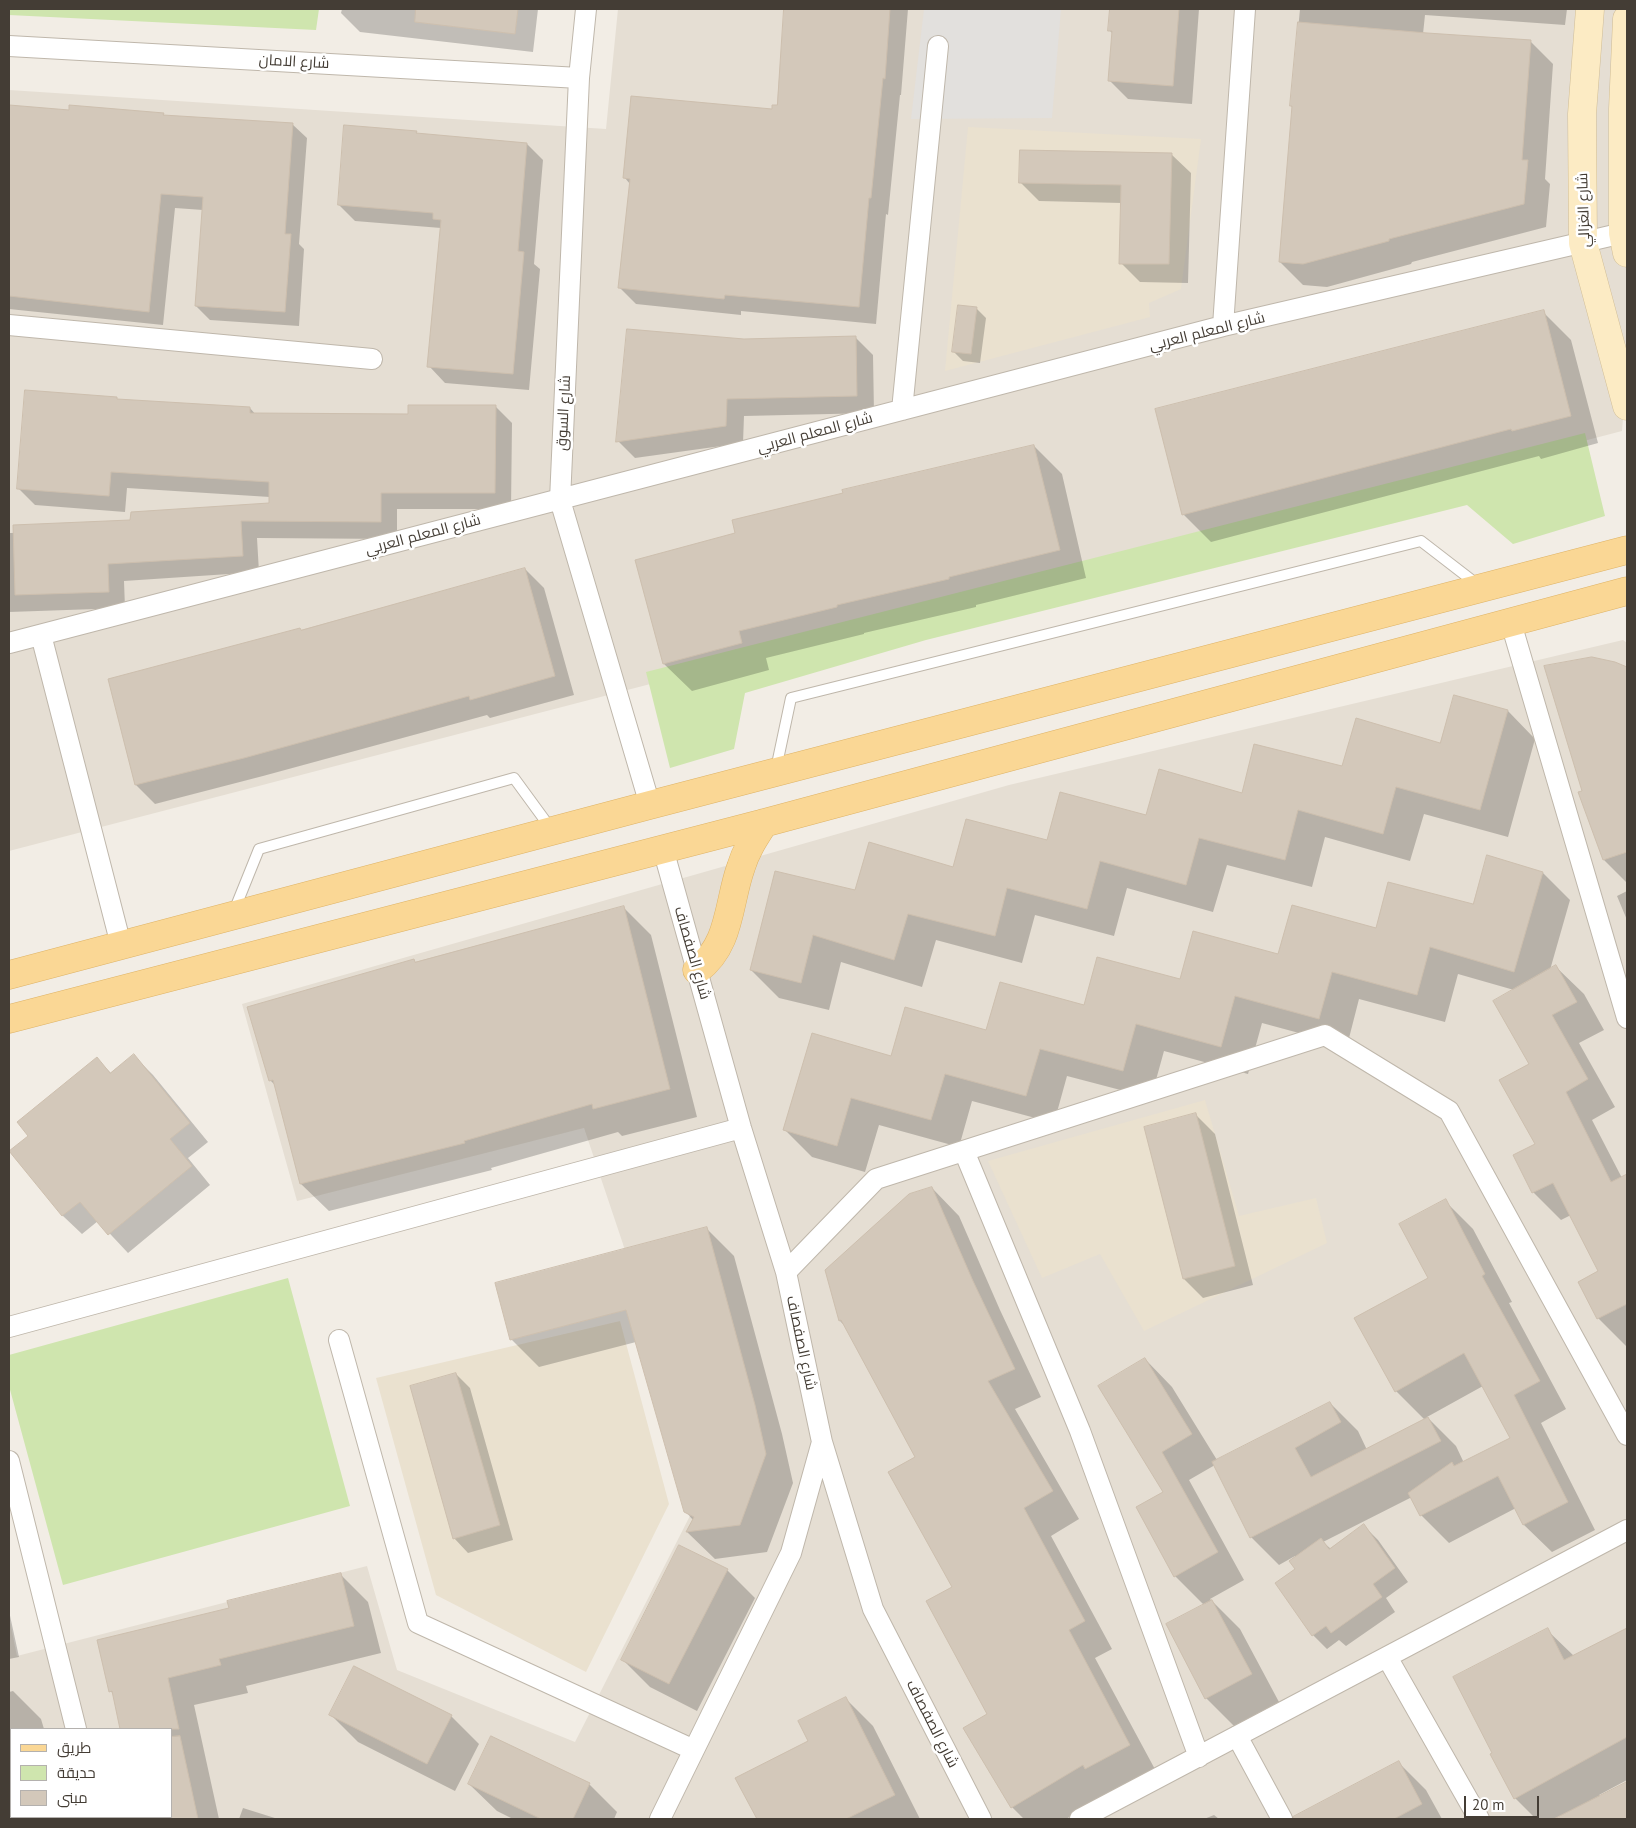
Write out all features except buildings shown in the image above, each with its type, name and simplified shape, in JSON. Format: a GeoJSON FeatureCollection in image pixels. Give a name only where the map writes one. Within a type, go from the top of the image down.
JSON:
{"type":"FeatureCollection","features":[{"type":"Feature","properties":{"kind":"main road","name":"شارع الغزالي"},"geometry":{"type":"LineString","coordinates":[[1590,9],[1582,114],[1583,243],[1627,406]]}},
{"type":"Feature","properties":{"kind":"main road"},"geometry":{"type":"LineString","coordinates":[[1625,243],[1623,109],[1627,19]]}},
{"type":"Feature","properties":{"kind":"main road"},"geometry":{"type":"LineString","coordinates":[[9,974],[1627,550]]}},
{"type":"Feature","properties":{"kind":"main road"},"geometry":{"type":"LineString","coordinates":[[9,1019],[764,823],[1627,591]]}},
{"type":"Feature","properties":{"kind":"main road"},"geometry":{"type":"LineString","coordinates":[[697,970],[706,962],[720,943],[740,868],[750,844],[764,823]]}},
{"type":"Feature","properties":{"kind":"street","name":"شارع السوق"},"geometry":{"type":"LineString","coordinates":[[586,9],[580,78],[560,500],[650,805]]}},
{"type":"Feature","properties":{"kind":"street"},"geometry":{"type":"LineString","coordinates":[[1223,326],[1245,9]]}},
{"type":"Feature","properties":{"kind":"street","name":"شارع الامان"},"geometry":{"type":"LineString","coordinates":[[9,46],[580,78]]}},
{"type":"Feature","properties":{"kind":"street"},"geometry":{"type":"LineString","coordinates":[[902,410],[938,46]]}},
{"type":"Feature","properties":{"kind":"street","name":"شارع المعلم العربي"},"geometry":{"type":"LineString","coordinates":[[9,643],[1223,326],[1583,243],[1625,243]]}},
{"type":"Feature","properties":{"kind":"street"},"geometry":{"type":"LineString","coordinates":[[9,325],[372,359]]}},
{"type":"Feature","properties":{"kind":"street"},"geometry":{"type":"LineString","coordinates":[[1511,623],[1627,1018]]}},
{"type":"Feature","properties":{"kind":"street"},"geometry":{"type":"LineString","coordinates":[[41,635],[121,945]]}},
{"type":"Feature","properties":{"kind":"street","name":"شارع الصفصاف"},"geometry":{"type":"LineString","coordinates":[[663,849],[741,1128],[786,1272],[822,1442],[873,1609],[981,1819]]}},
{"type":"Feature","properties":{"kind":"street"},"geometry":{"type":"LineString","coordinates":[[786,1272],[876,1179],[1325,1035],[1449,1111],[1627,1435]]}},
{"type":"Feature","properties":{"kind":"street"},"geometry":{"type":"LineString","coordinates":[[9,1327],[741,1128]]}},
{"type":"Feature","properties":{"kind":"street"},"geometry":{"type":"LineString","coordinates":[[964,1151],[1080,1431],[1199,1757]]}},
{"type":"Feature","properties":{"kind":"street"},"geometry":{"type":"LineString","coordinates":[[339,1340],[418,1623],[694,1750]]}},
{"type":"Feature","properties":{"kind":"street"},"geometry":{"type":"LineString","coordinates":[[660,1819],[791,1553],[822,1442]]}},
{"type":"Feature","properties":{"kind":"street"},"geometry":{"type":"LineString","coordinates":[[9,1461],[76,1728]]}},
{"type":"Feature","properties":{"kind":"street"},"geometry":{"type":"LineString","coordinates":[[1080,1819],[1627,1530]]}},
{"type":"Feature","properties":{"kind":"street"},"geometry":{"type":"LineString","coordinates":[[1387,1657],[1479,1819]]}},
{"type":"Feature","properties":{"kind":"street"},"geometry":{"type":"LineString","coordinates":[[1237,1736],[1282,1819]]}},
{"type":"Feature","properties":{"kind":"lane"},"geometry":{"type":"LineString","coordinates":[[776,772],[791,698],[1421,541],[1481,588]]}},
{"type":"Feature","properties":{"kind":"lane"},"geometry":{"type":"LineString","coordinates":[[233,915],[259,849],[514,778],[553,830]]}},
{"type":"Feature","properties":{"kind":"shaded area"},"geometry":{"type":"Polygon","coordinates":[[[618,9],[1627,9],[1627,368],[1622,431],[9,851],[9,90],[606,129],[618,9]]]}},
{"type":"Feature","properties":{"kind":"shaded area"},"geometry":{"type":"Polygon","coordinates":[[[924,9],[1061,9],[1052,118],[911,119],[924,9]]]}},
{"type":"Feature","properties":{"kind":"shaded area"},"geometry":{"type":"Polygon","coordinates":[[[968,127],[1201,139],[1181,289],[1149,303],[1150,317],[945,371],[968,127]]]}},
{"type":"Feature","properties":{"kind":"shaded area"},"geometry":{"type":"Polygon","coordinates":[[[1623,640],[1627,643],[1627,1819],[9,1819],[9,1617],[17,1656],[367,1566],[397,1670],[575,1742],[698,1500],[623,1244],[584,1128],[297,1201],[242,1004],[1009,785],[1623,640]]]}},
{"type":"Feature","properties":{"kind":"shaded area"},"geometry":{"type":"Polygon","coordinates":[[[1205,1100],[1239,1216],[1316,1198],[1327,1243],[1144,1331],[1100,1254],[1042,1278],[988,1161],[1205,1100]]]}},
{"type":"Feature","properties":{"kind":"shaded area"},"geometry":{"type":"Polygon","coordinates":[[[620,1321],[669,1504],[586,1672],[436,1595],[376,1378],[620,1321]]]}},
{"type":"Feature","properties":{"kind":"green space"},"geometry":{"type":"Polygon","coordinates":[[[9,9],[319,9],[316,30],[9,15],[9,9]]]}},
{"type":"Feature","properties":{"kind":"green space"},"geometry":{"type":"Polygon","coordinates":[[[1585,433],[1605,516],[1513,544],[1467,505],[926,640],[745,693],[734,749],[670,768],[646,672],[1585,433]]]}},
{"type":"Feature","properties":{"kind":"green space"},"geometry":{"type":"Polygon","coordinates":[[[288,1278],[350,1506],[63,1585],[9,1386],[9,1355],[288,1278]]]}}]}
